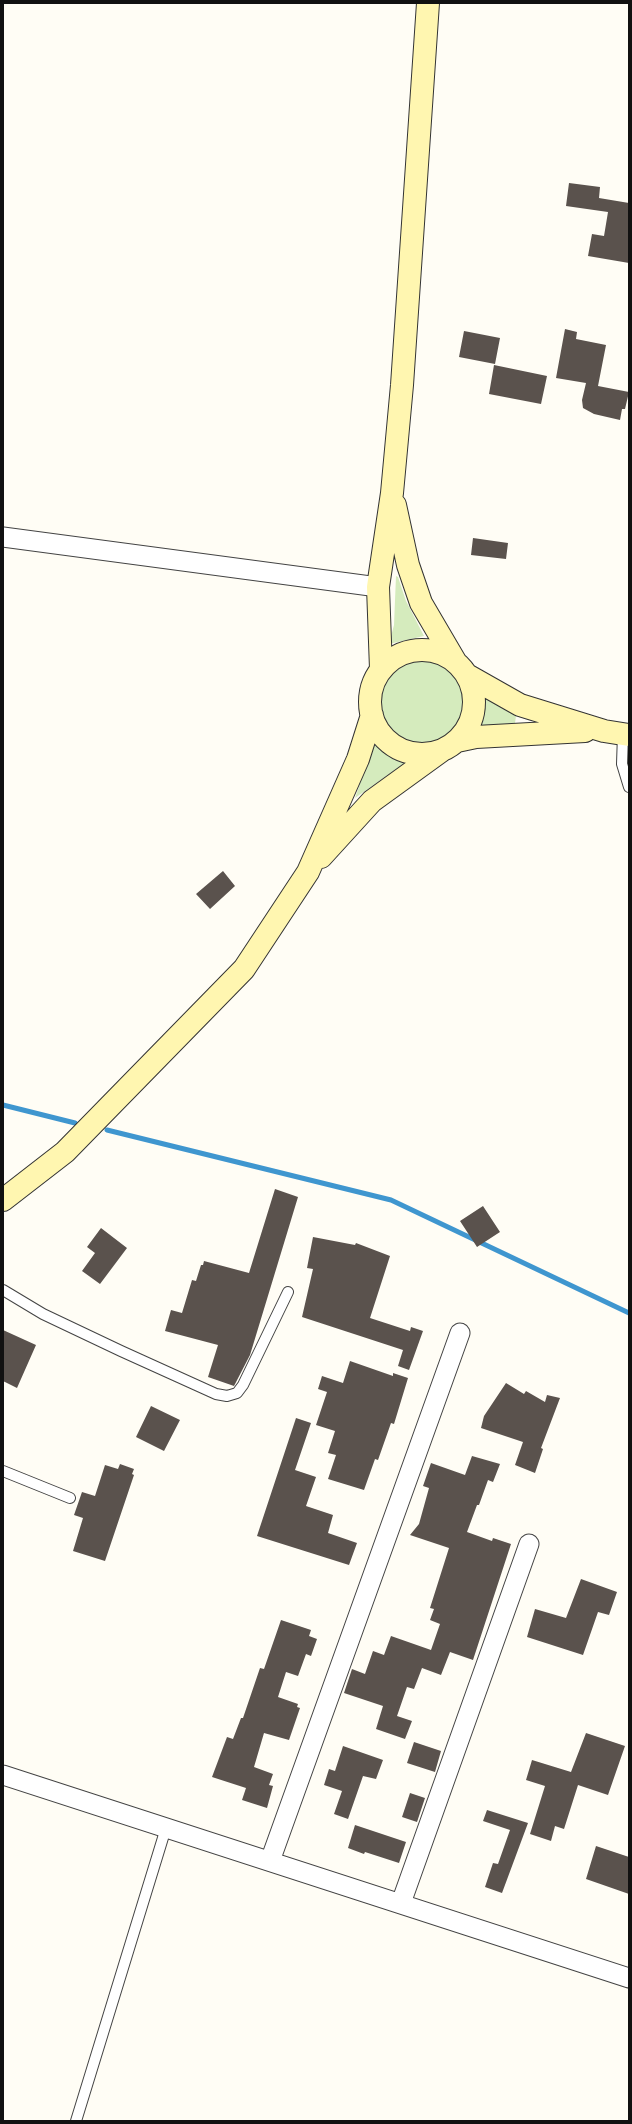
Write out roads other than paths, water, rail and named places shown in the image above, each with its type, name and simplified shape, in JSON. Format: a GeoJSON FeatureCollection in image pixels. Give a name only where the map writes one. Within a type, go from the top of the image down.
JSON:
{"type":"FeatureCollection","features":[{"type":"Feature","properties":{"kind":"main road"},"geometry":{"type":"LineString","coordinates":[[381,669],[378,587],[392,493],[402,385],[428,3]]}},
{"type":"Feature","properties":{"kind":"main road"},"geometry":{"type":"LineString","coordinates":[[3,1200],[65,1152],[244,970],[308,872],[372,801],[449,746],[468,727],[474,710],[473,692],[461,668],[421,603],[413,579],[392,493]]}},
{"type":"Feature","properties":{"kind":"main road"},"geometry":{"type":"LineString","coordinates":[[378,587],[388,574],[394,571],[400,572],[413,579]]}},
{"type":"Feature","properties":{"kind":"main road"},"geometry":{"type":"LineString","coordinates":[[424,649],[441,653],[461,668],[520,705],[619,733],[526,733],[476,737],[424,754],[407,752],[396,746],[379,731],[372,715],[370,699],[373,683],[381,669],[393,658],[408,651],[424,649]]}},
{"type":"Feature","properties":{"kind":"main road"},"geometry":{"type":"LineString","coordinates":[[308,872],[358,759],[372,715]]}},
{"type":"Feature","properties":{"kind":"street"},"geometry":{"type":"LineString","coordinates":[[3,537],[378,587]]}},
{"type":"Feature","properties":{"kind":"street"},"geometry":{"type":"LineString","coordinates":[[270,1861],[460,1333]]}},
{"type":"Feature","properties":{"kind":"street"},"geometry":{"type":"LineString","coordinates":[[401,1903],[529,1544]]}},
{"type":"Feature","properties":{"kind":"street"},"geometry":{"type":"LineString","coordinates":[[3,1775],[629,1978]]}},
{"type":"Feature","properties":{"kind":"lane"},"geometry":{"type":"LineString","coordinates":[[619,733],[622,764],[629,787]]}},
{"type":"Feature","properties":{"kind":"lane"},"geometry":{"type":"LineString","coordinates":[[3,1290],[43,1314],[121,1351],[216,1394],[227,1396],[237,1394],[243,1386],[288,1292]]}},
{"type":"Feature","properties":{"kind":"lane"},"geometry":{"type":"LineString","coordinates":[[3,1471],[70,1498]]}},
{"type":"Feature","properties":{"kind":"lane"},"geometry":{"type":"LineString","coordinates":[[76,2121],[166,1828]]}},
{"type":"Feature","properties":{"kind":"waterway"},"geometry":{"type":"LineString","coordinates":[[3,1105],[75,1123]]}},
{"type":"Feature","properties":{"kind":"waterway"},"geometry":{"type":"LineString","coordinates":[[107,1130],[391,1200],[629,1313]]}}]}
